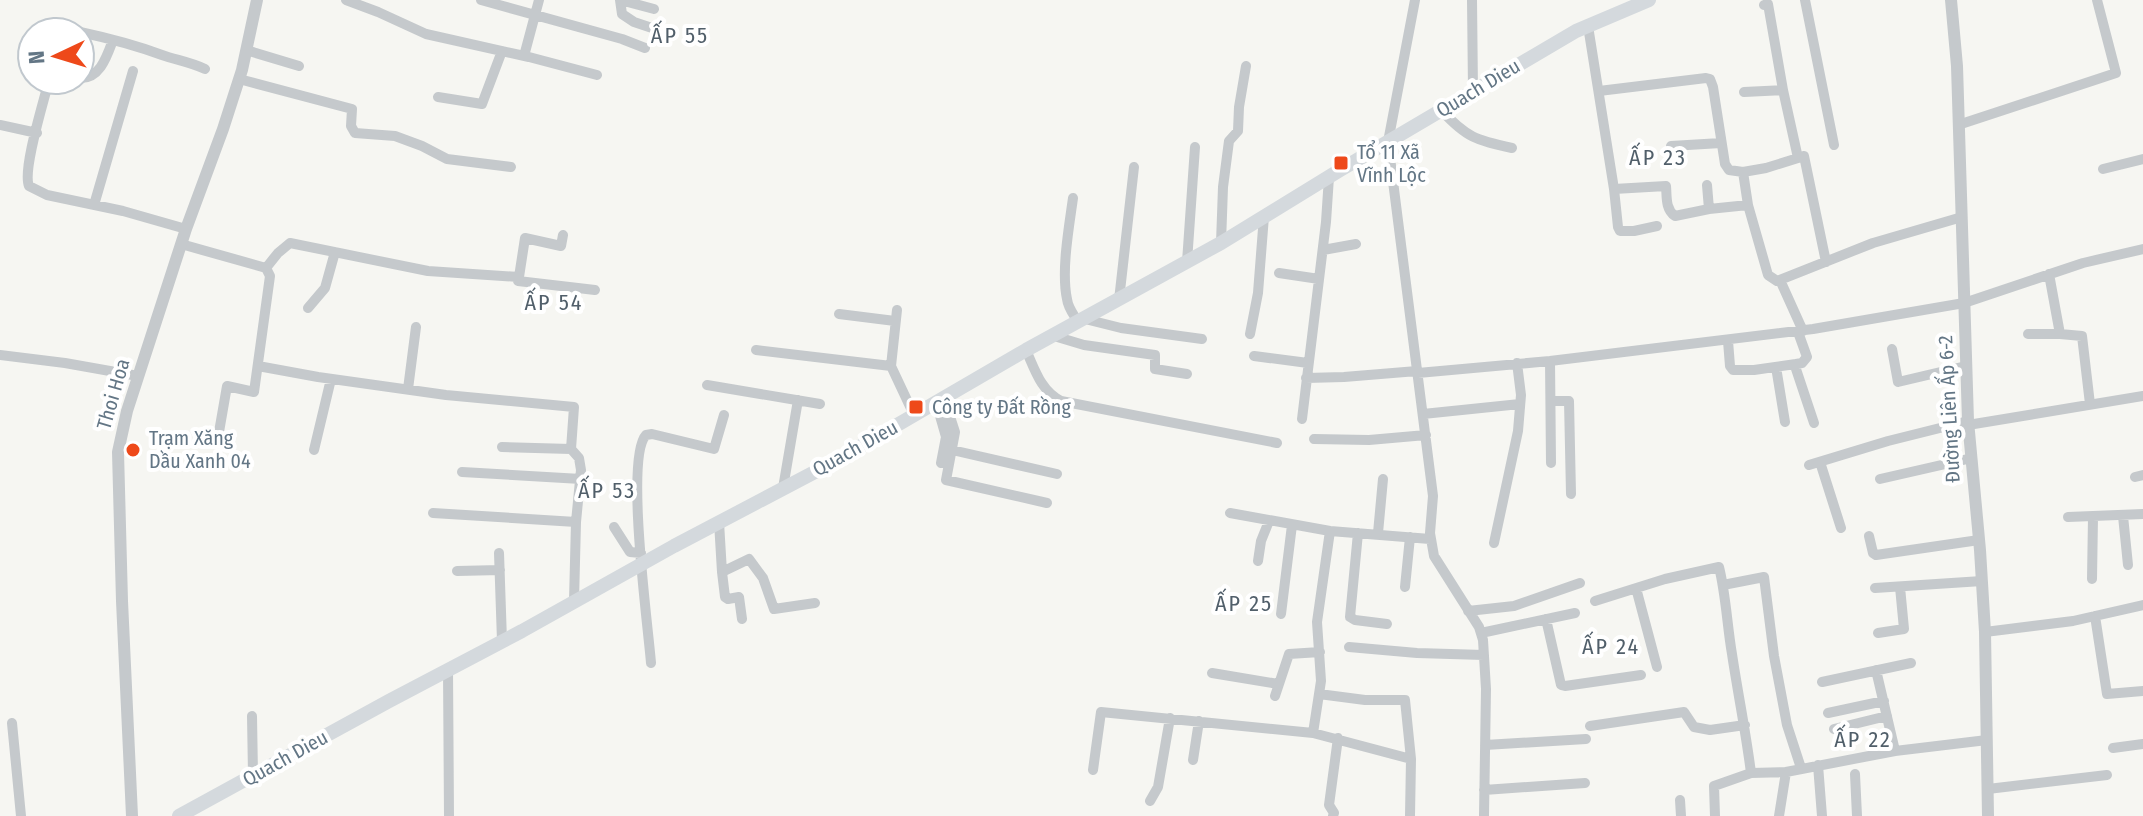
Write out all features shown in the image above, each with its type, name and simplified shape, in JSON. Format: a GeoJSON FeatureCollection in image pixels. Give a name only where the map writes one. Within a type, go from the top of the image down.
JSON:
{"type":"FeatureCollection","features":[{"type":"Feature","properties":{"kind":"main road","name":"Quach Dieu"},"geometry":{"type":"LineString","coordinates":[[179,816],[574,601],[641,558],[719,522],[830,464],[1026,350],[1221,243],[1473,90],[1588,26],[1649,0]]}},
{"type":"Feature","properties":{"kind":"street","name":"Thoi Hoa"},"geometry":{"type":"LineString","coordinates":[[132,816],[118,452],[138,376],[239,79],[257,0]]}},
{"type":"Feature","properties":{"kind":"street"},"geometry":{"type":"LineString","coordinates":[[346,0],[426,34],[597,75]]}},
{"type":"Feature","properties":{"kind":"street"},"geometry":{"type":"LineString","coordinates":[[481,0],[645,48]]}},
{"type":"Feature","properties":{"kind":"street"},"geometry":{"type":"LineString","coordinates":[[524,56],[539,0]]}},
{"type":"Feature","properties":{"kind":"street"},"geometry":{"type":"LineString","coordinates":[[652,28],[626,18],[622,14],[620,0],[654,9]]}},
{"type":"Feature","properties":{"kind":"street"},"geometry":{"type":"LineString","coordinates":[[1415,0],[1388,142],[1433,496],[1430,539],[1434,556],[1481,633],[1486,689],[1484,816]]}},
{"type":"Feature","properties":{"kind":"street"},"geometry":{"type":"LineString","coordinates":[[1472,0],[1473,90]]}},
{"type":"Feature","properties":{"kind":"street"},"geometry":{"type":"LineString","coordinates":[[1805,0],[1834,145]]}},
{"type":"Feature","properties":{"kind":"street","name":"Đường Liên Ấp 6-2"},"geometry":{"type":"LineString","coordinates":[[1951,0],[1957,66],[1968,423],[1985,632],[1988,816]]}},
{"type":"Feature","properties":{"kind":"street"},"geometry":{"type":"LineString","coordinates":[[1958,125],[2116,73],[2097,0]]}},
{"type":"Feature","properties":{"kind":"street"},"geometry":{"type":"LineString","coordinates":[[1599,91],[1708,78],[1713,87],[1728,169],[1743,172],[1798,158],[1768,4],[1764,5]]}},
{"type":"Feature","properties":{"kind":"street"},"geometry":{"type":"LineString","coordinates":[[1588,26],[1619,230],[1634,231],[1657,226]]}},
{"type":"Feature","properties":{"kind":"street"},"geometry":{"type":"LineString","coordinates":[[96,36],[188,61],[205,69]]}},
{"type":"Feature","properties":{"kind":"street"},"geometry":{"type":"LineString","coordinates":[[96,73],[113,40]]}},
{"type":"Feature","properties":{"kind":"street"},"geometry":{"type":"LineString","coordinates":[[246,50],[299,66]]}},
{"type":"Feature","properties":{"kind":"street"},"geometry":{"type":"LineString","coordinates":[[438,97],[482,104],[502,51]]}},
{"type":"Feature","properties":{"kind":"street"},"geometry":{"type":"LineString","coordinates":[[1221,243],[1229,141],[1238,131],[1246,66]]}},
{"type":"Feature","properties":{"kind":"street"},"geometry":{"type":"LineString","coordinates":[[94,205],[133,71]]}},
{"type":"Feature","properties":{"kind":"street"},"geometry":{"type":"LineString","coordinates":[[239,79],[352,109],[351,126],[355,133],[395,136],[447,159],[511,167]]}},
{"type":"Feature","properties":{"kind":"street"},"geometry":{"type":"LineString","coordinates":[[1744,92],[1783,90]]}},
{"type":"Feature","properties":{"kind":"street"},"geometry":{"type":"LineString","coordinates":[[45,96],[26,180],[29,186],[47,195],[123,211],[186,229]]}},
{"type":"Feature","properties":{"kind":"street"},"geometry":{"type":"LineString","coordinates":[[1441,110],[1475,139],[1512,148]]}},
{"type":"Feature","properties":{"kind":"street"},"geometry":{"type":"LineString","coordinates":[[0,125],[37,133]]}},
{"type":"Feature","properties":{"kind":"street"},"geometry":{"type":"LineString","coordinates":[[1671,146],[1721,143]]}},
{"type":"Feature","properties":{"kind":"street"},"geometry":{"type":"LineString","coordinates":[[1187,262],[1195,147]]}},
{"type":"Feature","properties":{"kind":"street"},"geometry":{"type":"LineString","coordinates":[[1804,156],[1826,262]]}},
{"type":"Feature","properties":{"kind":"street"},"geometry":{"type":"LineString","coordinates":[[2103,169],[2143,159]]}},
{"type":"Feature","properties":{"kind":"street"},"geometry":{"type":"LineString","coordinates":[[1119,300],[1134,167]]}},
{"type":"Feature","properties":{"kind":"street"},"geometry":{"type":"LineString","coordinates":[[1743,172],[1748,205],[1768,275],[1777,281],[1873,243],[1962,217]]}},
{"type":"Feature","properties":{"kind":"street"},"geometry":{"type":"LineString","coordinates":[[1302,419],[1329,177]]}},
{"type":"Feature","properties":{"kind":"street"},"geometry":{"type":"LineString","coordinates":[[1707,185],[1709,209]]}},
{"type":"Feature","properties":{"kind":"street"},"geometry":{"type":"LineString","coordinates":[[1614,189],[1666,186],[1667,206],[1675,216],[1748,205]]}},
{"type":"Feature","properties":{"kind":"street"},"geometry":{"type":"LineString","coordinates":[[1073,198],[1066,245],[1066,298],[1081,321],[1202,339]]}},
{"type":"Feature","properties":{"kind":"street"},"geometry":{"type":"LineString","coordinates":[[1250,334],[1258,293],[1264,216]]}},
{"type":"Feature","properties":{"kind":"street"},"geometry":{"type":"LineString","coordinates":[[563,235],[561,246],[525,238],[518,281],[595,290]]}},
{"type":"Feature","properties":{"kind":"street"},"geometry":{"type":"LineString","coordinates":[[266,268],[290,243],[428,271],[519,277]]}},
{"type":"Feature","properties":{"kind":"street"},"geometry":{"type":"LineString","coordinates":[[181,244],[266,268],[270,276],[254,392],[227,386],[219,432]]}},
{"type":"Feature","properties":{"kind":"street"},"geometry":{"type":"LineString","coordinates":[[1323,250],[1356,244]]}},
{"type":"Feature","properties":{"kind":"street"},"geometry":{"type":"LineString","coordinates":[[1306,378],[1550,361],[1800,331],[1964,303],[2083,263],[2143,249]]}},
{"type":"Feature","properties":{"kind":"street"},"geometry":{"type":"LineString","coordinates":[[308,308],[325,288],[335,252]]}},
{"type":"Feature","properties":{"kind":"street"},"geometry":{"type":"LineString","coordinates":[[1279,273],[1319,279]]}},
{"type":"Feature","properties":{"kind":"street"},"geometry":{"type":"LineString","coordinates":[[2049,274],[2060,334]]}},
{"type":"Feature","properties":{"kind":"street"},"geometry":{"type":"LineString","coordinates":[[1728,341],[1729,365],[1733,370],[1754,370],[1804,361],[1807,355],[1800,331],[1780,280]]}},
{"type":"Feature","properties":{"kind":"street"},"geometry":{"type":"LineString","coordinates":[[839,314],[896,316],[891,366],[914,415]]}},
{"type":"Feature","properties":{"kind":"street"},"geometry":{"type":"LineString","coordinates":[[408,389],[416,327]]}},
{"type":"Feature","properties":{"kind":"street"},"geometry":{"type":"LineString","coordinates":[[2028,334],[2082,336],[2090,404]]}},
{"type":"Feature","properties":{"kind":"street"},"geometry":{"type":"LineString","coordinates":[[1054,336],[1084,345],[1155,355],[1155,369],[1187,374]]}},
{"type":"Feature","properties":{"kind":"street"},"geometry":{"type":"LineString","coordinates":[[1892,349],[1898,382],[1966,366]]}},
{"type":"Feature","properties":{"kind":"street"},"geometry":{"type":"LineString","coordinates":[[756,350],[891,366]]}},
{"type":"Feature","properties":{"kind":"street"},"geometry":{"type":"LineString","coordinates":[[1026,350],[1046,390],[1061,401],[1277,443]]}},
{"type":"Feature","properties":{"kind":"street"},"geometry":{"type":"LineString","coordinates":[[0,355],[138,376]]}},
{"type":"Feature","properties":{"kind":"street"},"geometry":{"type":"LineString","coordinates":[[1254,356],[1308,363]]}},
{"type":"Feature","properties":{"kind":"street"},"geometry":{"type":"LineString","coordinates":[[1550,361],[1551,463]]}},
{"type":"Feature","properties":{"kind":"street"},"geometry":{"type":"LineString","coordinates":[[1494,543],[1518,431],[1517,363]]}},
{"type":"Feature","properties":{"kind":"street"},"geometry":{"type":"LineString","coordinates":[[1796,364],[1814,423]]}},
{"type":"Feature","properties":{"kind":"street"},"geometry":{"type":"LineString","coordinates":[[258,366],[446,395],[574,407],[571,449],[580,461],[581,479],[576,522],[574,601]]}},
{"type":"Feature","properties":{"kind":"street"},"geometry":{"type":"LineString","coordinates":[[1776,367],[1785,422]]}},
{"type":"Feature","properties":{"kind":"street"},"geometry":{"type":"LineString","coordinates":[[314,450],[331,379]]}},
{"type":"Feature","properties":{"kind":"street"},"geometry":{"type":"LineString","coordinates":[[707,385],[820,404]]}},
{"type":"Feature","properties":{"kind":"street"},"geometry":{"type":"LineString","coordinates":[[1841,528],[1814,464],[1888,441],[1968,423],[2143,396]]}},
{"type":"Feature","properties":{"kind":"street"},"geometry":{"type":"LineString","coordinates":[[783,488],[798,400]]}},
{"type":"Feature","properties":{"kind":"street"},"geometry":{"type":"LineString","coordinates":[[940,400],[955,432],[946,480],[1047,503]]}},
{"type":"Feature","properties":{"kind":"street"},"geometry":{"type":"LineString","coordinates":[[940,400],[946,437],[941,463]]}},
{"type":"Feature","properties":{"kind":"street"},"geometry":{"type":"LineString","coordinates":[[1551,401],[1569,401],[1571,494]]}},
{"type":"Feature","properties":{"kind":"street"},"geometry":{"type":"LineString","coordinates":[[1423,414],[1520,404]]}},
{"type":"Feature","properties":{"kind":"street"},"geometry":{"type":"LineString","coordinates":[[651,663],[636,465],[641,439],[652,434],[714,449],[724,415]]}},
{"type":"Feature","properties":{"kind":"street"},"geometry":{"type":"LineString","coordinates":[[1314,439],[1369,440],[1426,435]]}},
{"type":"Feature","properties":{"kind":"street"},"geometry":{"type":"LineString","coordinates":[[502,447],[571,449]]}},
{"type":"Feature","properties":{"kind":"street"},"geometry":{"type":"LineString","coordinates":[[952,450],[1057,474]]}},
{"type":"Feature","properties":{"kind":"street"},"geometry":{"type":"LineString","coordinates":[[1880,479],[1972,458]]}},
{"type":"Feature","properties":{"kind":"street"},"geometry":{"type":"LineString","coordinates":[[462,472],[581,479]]}},
{"type":"Feature","properties":{"kind":"street"},"geometry":{"type":"LineString","coordinates":[[1378,533],[1383,479]]}},
{"type":"Feature","properties":{"kind":"street"},"geometry":{"type":"LineString","coordinates":[[433,513],[576,522]]}},
{"type":"Feature","properties":{"kind":"street"},"geometry":{"type":"LineString","coordinates":[[1230,513],[1330,531],[1430,539]]}},
{"type":"Feature","properties":{"kind":"street"},"geometry":{"type":"LineString","coordinates":[[2068,517],[2143,514]]}},
{"type":"Feature","properties":{"kind":"street"},"geometry":{"type":"LineString","coordinates":[[2123,516],[2128,565]]}},
{"type":"Feature","properties":{"kind":"street"},"geometry":{"type":"LineString","coordinates":[[2092,579],[2093,517]]}},
{"type":"Feature","properties":{"kind":"street"},"geometry":{"type":"LineString","coordinates":[[1258,561],[1261,541],[1269,521]]}},
{"type":"Feature","properties":{"kind":"street"},"geometry":{"type":"LineString","coordinates":[[719,522],[725,597],[739,597],[742,619]]}},
{"type":"Feature","properties":{"kind":"street"},"geometry":{"type":"LineString","coordinates":[[1281,614],[1292,525]]}},
{"type":"Feature","properties":{"kind":"street"},"geometry":{"type":"LineString","coordinates":[[614,527],[630,552],[641,558]]}},
{"type":"Feature","properties":{"kind":"street"},"geometry":{"type":"LineString","coordinates":[[1313,733],[1321,681],[1317,622],[1330,531]]}},
{"type":"Feature","properties":{"kind":"street"},"geometry":{"type":"LineString","coordinates":[[1358,533],[1350,617],[1387,624]]}},
{"type":"Feature","properties":{"kind":"street"},"geometry":{"type":"LineString","coordinates":[[1869,536],[1876,555],[1979,540]]}},
{"type":"Feature","properties":{"kind":"street"},"geometry":{"type":"LineString","coordinates":[[1405,587],[1410,537]]}},
{"type":"Feature","properties":{"kind":"street"},"geometry":{"type":"LineString","coordinates":[[499,553],[502,641]]}},
{"type":"Feature","properties":{"kind":"street"},"geometry":{"type":"LineString","coordinates":[[722,572],[749,559],[763,578],[774,609],[815,603]]}},
{"type":"Feature","properties":{"kind":"street"},"geometry":{"type":"LineString","coordinates":[[1595,601],[1719,567],[1751,773]]}},
{"type":"Feature","properties":{"kind":"street"},"geometry":{"type":"LineString","coordinates":[[457,571],[500,570]]}},
{"type":"Feature","properties":{"kind":"street"},"geometry":{"type":"LineString","coordinates":[[1723,585],[1764,577],[1787,725],[1801,768]]}},
{"type":"Feature","properties":{"kind":"street"},"geometry":{"type":"LineString","coordinates":[[1875,588],[1982,581]]}},
{"type":"Feature","properties":{"kind":"street"},"geometry":{"type":"LineString","coordinates":[[1468,611],[1514,606],[1580,583]]}},
{"type":"Feature","properties":{"kind":"street"},"geometry":{"type":"LineString","coordinates":[[1878,633],[1904,629],[1900,587]]}},
{"type":"Feature","properties":{"kind":"street"},"geometry":{"type":"LineString","coordinates":[[1636,588],[1657,667]]}},
{"type":"Feature","properties":{"kind":"street"},"geometry":{"type":"LineString","coordinates":[[1985,632],[2073,621],[2143,605]]}},
{"type":"Feature","properties":{"kind":"street"},"geometry":{"type":"LineString","coordinates":[[1481,633],[1575,613]]}},
{"type":"Feature","properties":{"kind":"street"},"geometry":{"type":"LineString","coordinates":[[2095,616],[2107,694],[2143,691]]}},
{"type":"Feature","properties":{"kind":"street"},"geometry":{"type":"LineString","coordinates":[[1546,619],[1561,685],[1641,675]]}},
{"type":"Feature","properties":{"kind":"street"},"geometry":{"type":"LineString","coordinates":[[1349,647],[1484,655]]}},
{"type":"Feature","properties":{"kind":"street"},"geometry":{"type":"LineString","coordinates":[[1275,696],[1289,654],[1320,652]]}},
{"type":"Feature","properties":{"kind":"street"},"geometry":{"type":"LineString","coordinates":[[1822,682],[1911,663]]}},
{"type":"Feature","properties":{"kind":"street"},"geometry":{"type":"LineString","coordinates":[[448,670],[449,816]]}},
{"type":"Feature","properties":{"kind":"street"},"geometry":{"type":"LineString","coordinates":[[1876,670],[1895,751]]}},
{"type":"Feature","properties":{"kind":"street"},"geometry":{"type":"LineString","coordinates":[[1212,673],[1278,684]]}},
{"type":"Feature","properties":{"kind":"street"},"geometry":{"type":"LineString","coordinates":[[1319,694],[1365,700],[1405,700],[1411,759],[1410,816]]}},
{"type":"Feature","properties":{"kind":"street"},"geometry":{"type":"LineString","coordinates":[[1828,713],[1884,701]]}},
{"type":"Feature","properties":{"kind":"street"},"geometry":{"type":"LineString","coordinates":[[1093,770],[1101,712],[1313,733],[1411,759]]}},
{"type":"Feature","properties":{"kind":"street"},"geometry":{"type":"LineString","coordinates":[[1590,726],[1684,712],[1694,727],[1710,730],[1745,725]]}},
{"type":"Feature","properties":{"kind":"street"},"geometry":{"type":"LineString","coordinates":[[252,716],[253,775]]}},
{"type":"Feature","properties":{"kind":"street"},"geometry":{"type":"LineString","coordinates":[[1834,729],[1887,716]]}},
{"type":"Feature","properties":{"kind":"street"},"geometry":{"type":"LineString","coordinates":[[1150,801],[1158,787],[1170,718]]}},
{"type":"Feature","properties":{"kind":"street"},"geometry":{"type":"LineString","coordinates":[[1193,760],[1199,721]]}},
{"type":"Feature","properties":{"kind":"street"},"geometry":{"type":"LineString","coordinates":[[12,723],[21,816]]}},
{"type":"Feature","properties":{"kind":"street"},"geometry":{"type":"LineString","coordinates":[[1333,816],[1329,805],[1338,738]]}},
{"type":"Feature","properties":{"kind":"street"},"geometry":{"type":"LineString","coordinates":[[1485,745],[1586,739]]}},
{"type":"Feature","properties":{"kind":"street"},"geometry":{"type":"LineString","coordinates":[[1715,816],[1714,785],[1751,773],[1786,772],[1895,751],[1987,740]]}},
{"type":"Feature","properties":{"kind":"street"},"geometry":{"type":"LineString","coordinates":[[2113,748],[2143,744]]}},
{"type":"Feature","properties":{"kind":"street"},"geometry":{"type":"LineString","coordinates":[[1818,765],[1822,816]]}},
{"type":"Feature","properties":{"kind":"street"},"geometry":{"type":"LineString","coordinates":[[1779,816],[1786,772]]}},
{"type":"Feature","properties":{"kind":"street"},"geometry":{"type":"LineString","coordinates":[[1855,774],[1857,816]]}},
{"type":"Feature","properties":{"kind":"street"},"geometry":{"type":"LineString","coordinates":[[1988,789],[2107,775]]}},
{"type":"Feature","properties":{"kind":"street"},"geometry":{"type":"LineString","coordinates":[[1484,790],[1585,783]]}},
{"type":"Feature","properties":{"kind":"street"},"geometry":{"type":"LineString","coordinates":[[1680,800],[1681,816]]}},
{"type":"Feature","properties":{"kind":"place","name":"Tổ 11 Xã Vĩnh Lộc"},"geometry":{"type":"Point","coordinates":[1341,163]}},
{"type":"Feature","properties":{"kind":"place","name":"Công ty Đất Rồng"},"geometry":{"type":"Point","coordinates":[916,407]}},
{"type":"Feature","properties":{"kind":"place","name":"Trạm Xăng Dầu Xanh 04"},"geometry":{"type":"Point","coordinates":[133,450]}},
{"type":"Feature","properties":{"kind":"district","name":"ẤP 55"},"geometry":{"type":"Point","coordinates":[680,35]}},
{"type":"Feature","properties":{"kind":"district","name":"ẤP 23"},"geometry":{"type":"Point","coordinates":[1658,157]}},
{"type":"Feature","properties":{"kind":"district","name":"ẤP 54"},"geometry":{"type":"Point","coordinates":[554,302]}},
{"type":"Feature","properties":{"kind":"district","name":"ẤP 53"},"geometry":{"type":"Point","coordinates":[607,490]}},
{"type":"Feature","properties":{"kind":"district","name":"ẤP 25"},"geometry":{"type":"Point","coordinates":[1244,603]}},
{"type":"Feature","properties":{"kind":"district","name":"ẤP 24"},"geometry":{"type":"Point","coordinates":[1611,646]}},
{"type":"Feature","properties":{"kind":"district","name":"ẤP 22"},"geometry":{"type":"Point","coordinates":[1863,739]}}]}
